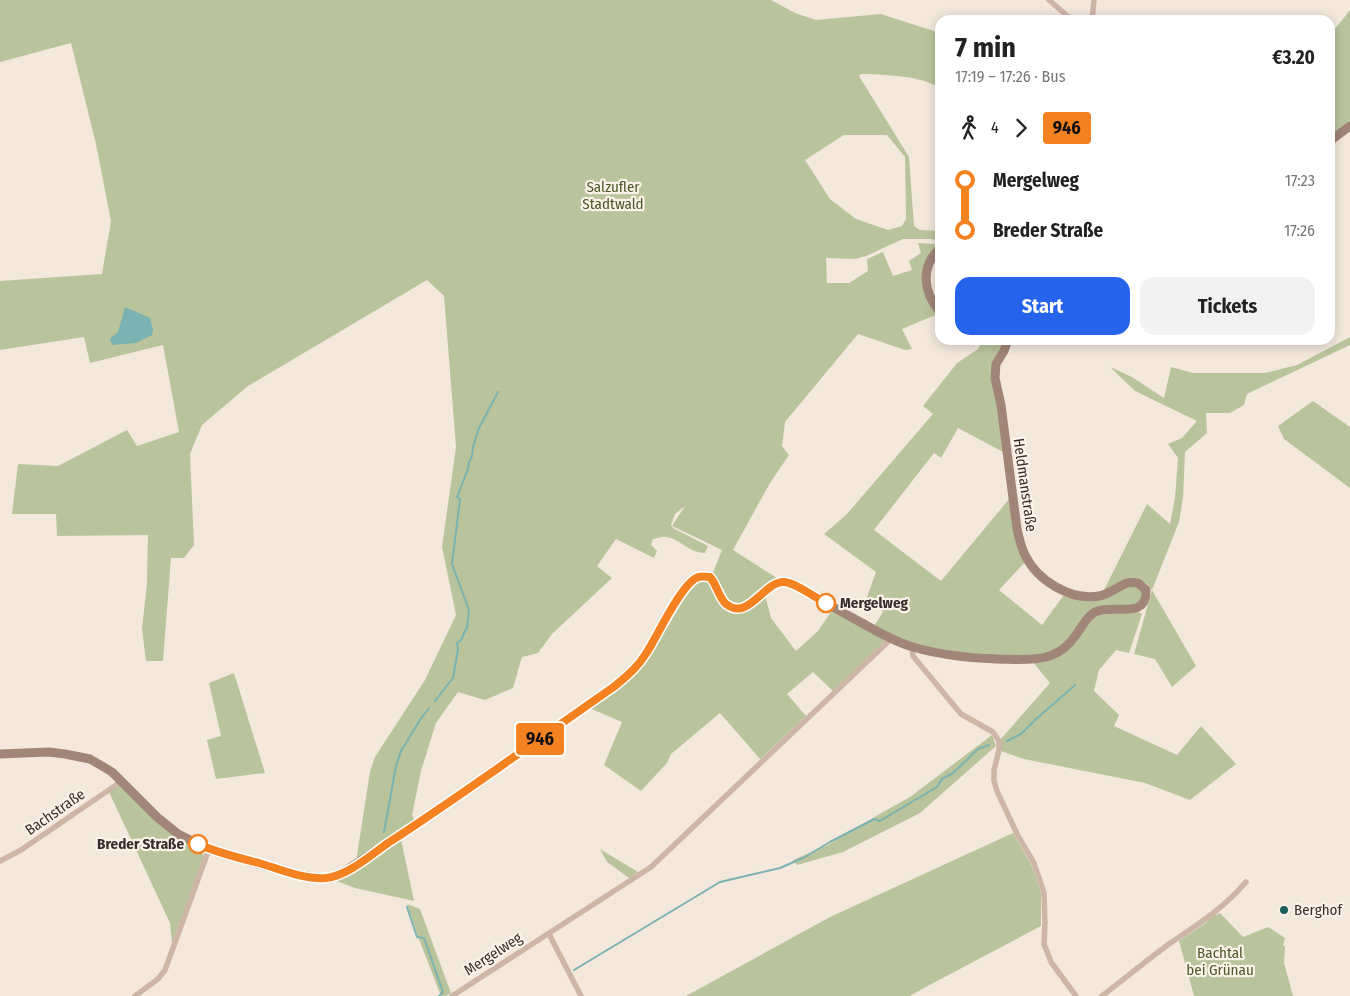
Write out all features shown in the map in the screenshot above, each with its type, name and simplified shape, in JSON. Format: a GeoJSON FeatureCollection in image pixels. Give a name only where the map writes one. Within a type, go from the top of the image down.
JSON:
{"type":"FeatureCollection","features":[{"type":"Feature","properties":{"kind":"main road"},"geometry":{"type":"LineString","coordinates":[[1335,137],[1350,126]]}},
{"type":"Feature","properties":{"kind":"main road"},"geometry":{"type":"LineString","coordinates":[[935,253],[928,263],[926,282],[930,296],[935,304]]}},
{"type":"Feature","properties":{"kind":"main road","name":"Heldmanstraße"},"geometry":{"type":"LineString","coordinates":[[0,754],[49,752],[90,759],[112,772],[157,817],[178,834],[209,849],[290,872],[326,878],[340,874],[401,835],[615,686],[634,670],[647,652],[680,596],[690,582],[698,577],[710,577],[724,602],[729,606],[737,608],[748,606],[773,585],[782,582],[792,584],[891,638],[912,647],[961,657],[1018,659],[1045,657],[1066,648],[1087,618],[1096,611],[1136,608],[1142,605],[1146,599],[1146,590],[1138,583],[1128,582],[1109,593],[1090,597],[1063,591],[1049,583],[1025,556],[1017,529],[1001,405],[995,378],[996,364],[1006,345]]}},
{"type":"Feature","properties":{"kind":"street"},"geometry":{"type":"LineString","coordinates":[[1048,0],[1066,15]]}},
{"type":"Feature","properties":{"kind":"street"},"geometry":{"type":"LineString","coordinates":[[1092,15],[1094,0]]}},
{"type":"Feature","properties":{"kind":"street","name":"Mergelweg"},"geometry":{"type":"LineString","coordinates":[[452,996],[651,867],[891,638]]}},
{"type":"Feature","properties":{"kind":"street"},"geometry":{"type":"LineString","coordinates":[[912,647],[913,656],[961,714],[993,732],[999,741],[999,750],[994,770],[994,781],[997,791],[1018,836],[1034,863],[1044,893],[1046,923],[1044,944],[1051,962],[1076,996]]}},
{"type":"Feature","properties":{"kind":"street","name":"Bachstraße"},"geometry":{"type":"LineString","coordinates":[[0,861],[21,850],[122,781]]}},
{"type":"Feature","properties":{"kind":"street"},"geometry":{"type":"LineString","coordinates":[[135,996],[158,979],[165,970],[209,849]]}},
{"type":"Feature","properties":{"kind":"street"},"geometry":{"type":"LineString","coordinates":[[1102,996],[1214,913],[1234,896],[1246,882]]}},
{"type":"Feature","properties":{"kind":"street"},"geometry":{"type":"LineString","coordinates":[[549,934],[580,996]]}},
{"type":"Feature","properties":{"kind":"green space","name":"Salzufler Stadtwald"},"geometry":{"type":"Polygon","coordinates":[[[0,0],[771,0],[795,13],[816,20],[881,14],[935,31],[935,86],[922,80],[902,76],[861,74],[859,76],[909,157],[914,226],[920,230],[935,231],[935,240],[903,239],[855,259],[826,258],[827,283],[849,283],[868,271],[867,259],[883,252],[893,276],[912,270],[909,261],[921,253],[918,243],[935,244],[935,251],[924,271],[935,305],[935,315],[902,329],[912,349],[905,350],[858,334],[785,422],[782,446],[789,455],[770,483],[733,550],[780,580],[746,604],[739,606],[731,605],[725,601],[712,575],[722,550],[672,526],[685,506],[675,514],[671,525],[673,528],[708,546],[705,553],[694,551],[671,538],[663,537],[653,539],[651,545],[657,551],[654,558],[616,539],[597,566],[612,578],[552,634],[538,653],[522,657],[513,688],[485,700],[458,692],[436,723],[421,771],[412,815],[415,821],[357,861],[370,772],[375,757],[425,680],[456,615],[442,547],[456,447],[444,296],[427,280],[248,386],[202,425],[190,454],[194,545],[184,558],[171,558],[163,661],[146,661],[142,629],[147,583],[148,535],[57,536],[56,514],[12,514],[18,464],[58,466],[127,430],[137,446],[179,432],[163,345],[90,363],[84,337],[0,350],[0,281],[102,274],[111,221],[96,144],[71,43],[0,62],[0,0]],[[844,135],[805,160],[830,199],[856,219],[888,230],[902,226],[906,219],[905,157],[887,135],[844,135]]]}},
{"type":"Feature","properties":{"kind":"green space"},"geometry":{"type":"Polygon","coordinates":[[[1350,10],[1350,123],[1335,134],[1335,29],[1350,10]]]}},
{"type":"Feature","properties":{"kind":"green space"},"geometry":{"type":"Polygon","coordinates":[[[1350,337],[1350,345],[1247,394],[1244,405],[1230,413],[1206,413],[1207,433],[1185,452],[1183,498],[1179,522],[1152,590],[1147,584],[1139,580],[1103,592],[1147,504],[1170,524],[1175,498],[1178,458],[1168,444],[1182,438],[1197,421],[1135,391],[1110,367],[1132,377],[1164,398],[1171,367],[1193,373],[1265,373],[1297,365],[1350,337]]]}},
{"type":"Feature","properties":{"kind":"green space"},"geometry":{"type":"Polygon","coordinates":[[[980,345],[1004,345],[994,364],[1005,453],[958,428],[941,458],[934,453],[874,530],[941,581],[1010,498],[1025,562],[999,590],[1042,625],[1063,596],[1091,600],[1129,585],[1137,585],[1143,590],[1143,598],[1134,606],[1104,607],[1064,646],[1045,655],[1018,657],[937,651],[898,639],[874,626],[883,612],[867,597],[876,572],[824,534],[847,514],[933,414],[923,406],[957,363],[978,349],[980,345]]]}},
{"type":"Feature","properties":{"kind":"green space"},"geometry":{"type":"Polygon","coordinates":[[[1313,401],[1350,427],[1350,488],[1284,439],[1278,426],[1313,401]]]}},
{"type":"Feature","properties":{"kind":"green space"},"geometry":{"type":"Polygon","coordinates":[[[698,578],[710,580],[722,602],[737,610],[765,595],[771,618],[796,651],[818,631],[833,609],[887,639],[833,691],[813,672],[787,694],[806,716],[760,759],[720,713],[671,754],[667,763],[641,791],[604,765],[622,722],[589,708],[616,687],[698,578]]]}},
{"type":"Feature","properties":{"kind":"green space"},"geometry":{"type":"Polygon","coordinates":[[[1152,590],[1196,666],[1172,687],[1155,659],[1134,654],[1152,590]]]}},
{"type":"Feature","properties":{"kind":"green space"},"geometry":{"type":"Polygon","coordinates":[[[1137,611],[1142,614],[1129,653],[1116,650],[1099,670],[1094,691],[1119,715],[1114,726],[1177,755],[1201,726],[1236,764],[1190,800],[1145,783],[1024,759],[1001,751],[1000,740],[1050,683],[1032,661],[1048,659],[1089,618],[1097,614],[1137,611]]]}},
{"type":"Feature","properties":{"kind":"green space"},"geometry":{"type":"Polygon","coordinates":[[[234,673],[265,773],[216,779],[207,740],[221,736],[209,683],[234,673]]]}},
{"type":"Feature","properties":{"kind":"green space"},"geometry":{"type":"Polygon","coordinates":[[[992,735],[996,746],[920,813],[843,852],[797,865],[793,860],[828,845],[910,797],[992,735]]]}},
{"type":"Feature","properties":{"kind":"green space"},"geometry":{"type":"Polygon","coordinates":[[[119,785],[199,848],[204,856],[172,943],[170,923],[109,792],[119,785]]]}},
{"type":"Feature","properties":{"kind":"green space"},"geometry":{"type":"Polygon","coordinates":[[[1013,833],[1032,866],[1041,893],[1041,926],[910,996],[686,996],[830,917],[1013,833]]]}},
{"type":"Feature","properties":{"kind":"green space"},"geometry":{"type":"Polygon","coordinates":[[[401,839],[414,901],[355,888],[331,879],[401,839]]]}},
{"type":"Feature","properties":{"kind":"green space"},"geometry":{"type":"Polygon","coordinates":[[[600,849],[638,872],[629,878],[607,862],[600,849]]]}},
{"type":"Feature","properties":{"kind":"green space"},"geometry":{"type":"Polygon","coordinates":[[[407,904],[420,909],[451,993],[446,996],[441,996],[407,904]]]}},
{"type":"Feature","properties":{"kind":"green space","name":"Bachtal bei Grünau"},"geometry":{"type":"Polygon","coordinates":[[[1220,913],[1243,937],[1268,927],[1285,938],[1283,946],[1285,946],[1284,963],[1293,996],[1194,996],[1179,941],[1207,922],[1215,914],[1220,913]]]}},
{"type":"Feature","properties":{"kind":"water"},"geometry":{"type":"Polygon","coordinates":[[[125,307],[150,318],[153,329],[152,335],[136,343],[112,345],[110,339],[118,332],[125,307]]]}},
{"type":"Feature","properties":{"kind":"waterway"},"geometry":{"type":"LineString","coordinates":[[435,701],[453,678],[458,650],[457,643],[461,640],[467,627],[469,610],[452,564],[460,499],[457,497],[468,469],[479,428],[498,392]]}},
{"type":"Feature","properties":{"kind":"waterway"},"geometry":{"type":"LineString","coordinates":[[1007,741],[1021,734],[1075,685]]}},
{"type":"Feature","properties":{"kind":"waterway"},"geometry":{"type":"LineString","coordinates":[[384,832],[396,766],[401,751],[429,708]]}},
{"type":"Feature","properties":{"kind":"waterway"},"geometry":{"type":"LineString","coordinates":[[574,970],[720,882],[780,868],[803,858],[874,819],[880,821],[937,787],[942,779],[953,773],[978,749],[989,745]]}},
{"type":"Feature","properties":{"kind":"waterway"},"geometry":{"type":"LineString","coordinates":[[407,907],[417,937],[424,938],[443,992],[439,996]]}},
{"type":"Feature","properties":{"kind":"bus line","name":"946"},"geometry":{"type":"LineString","coordinates":[[198,844],[228,855],[312,877],[326,878],[340,874],[483,779],[615,686],[634,670],[647,652],[680,596],[690,582],[698,577],[710,577],[724,602],[729,606],[737,608],[748,606],[773,585],[782,582],[792,584],[826,603]]}},
{"type":"Feature","properties":{"kind":"place","name":"Mergelweg"},"geometry":{"type":"Point","coordinates":[826,603]}},
{"type":"Feature","properties":{"kind":"place","name":"Breder Straße"},"geometry":{"type":"Point","coordinates":[198,844]}},
{"type":"Feature","properties":{"kind":"place","name":"Berghof"},"geometry":{"type":"Point","coordinates":[1284,910]}}]}
